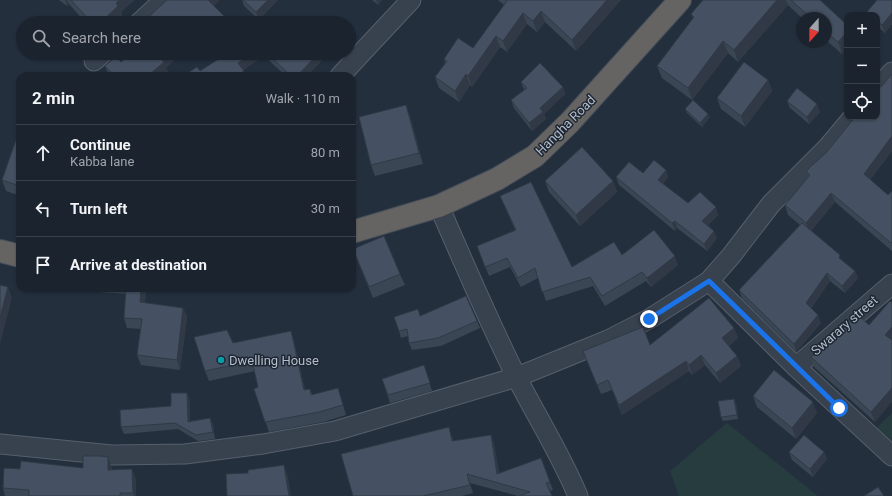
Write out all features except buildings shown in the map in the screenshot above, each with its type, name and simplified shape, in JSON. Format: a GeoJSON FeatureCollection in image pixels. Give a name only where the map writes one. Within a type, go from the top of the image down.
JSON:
{"type":"FeatureCollection","features":[{"type":"Feature","properties":{"kind":"highway","name":"Hangha Road"},"geometry":{"type":"LineString","coordinates":[[356,231],[440,206],[498,179],[535,156],[570,122],[680,0]]}},
{"type":"Feature","properties":{"kind":"highway"},"geometry":{"type":"LineString","coordinates":[[0,251],[16,255]]}},
{"type":"Feature","properties":{"kind":"street"},"geometry":{"type":"LineString","coordinates":[[147,16],[164,0]]}},
{"type":"Feature","properties":{"kind":"street"},"geometry":{"type":"LineString","coordinates":[[356,59],[411,0]]}},
{"type":"Feature","properties":{"kind":"street"},"geometry":{"type":"LineString","coordinates":[[344,72],[355,60]]}},
{"type":"Feature","properties":{"kind":"street"},"geometry":{"type":"LineString","coordinates":[[880,86],[892,72]]}},
{"type":"Feature","properties":{"kind":"street"},"geometry":{"type":"LineString","coordinates":[[0,444],[112,455],[185,454],[263,444],[335,431],[517,378],[608,340],[649,319],[709,281],[731,256],[771,204],[827,148],[850,120]]}},
{"type":"Feature","properties":{"kind":"street"},"geometry":{"type":"LineString","coordinates":[[440,206],[471,279],[517,378],[546,430],[578,496]]}},
{"type":"Feature","properties":{"kind":"street"},"geometry":{"type":"LineString","coordinates":[[709,281],[796,367],[892,456]]}},
{"type":"Feature","properties":{"kind":"street","name":"Swarary street"},"geometry":{"type":"LineString","coordinates":[[796,367],[892,284]]}},
{"type":"Feature","properties":{"kind":"green space"},"geometry":{"type":"Polygon","coordinates":[[[892,413],[892,444],[876,428],[892,413]]]}},
{"type":"Feature","properties":{"kind":"green space"},"geometry":{"type":"Polygon","coordinates":[[[727,423],[818,496],[679,496],[670,471],[727,423]]]}},
{"type":"Feature","properties":{"kind":"place","name":"Dwelling House"},"geometry":{"type":"Point","coordinates":[221,360]}},
{"type":"Feature","properties":{"kind":"route"},"geometry":{"type":"LineString","coordinates":[[649,319],[709,281],[839,408]]}}]}
